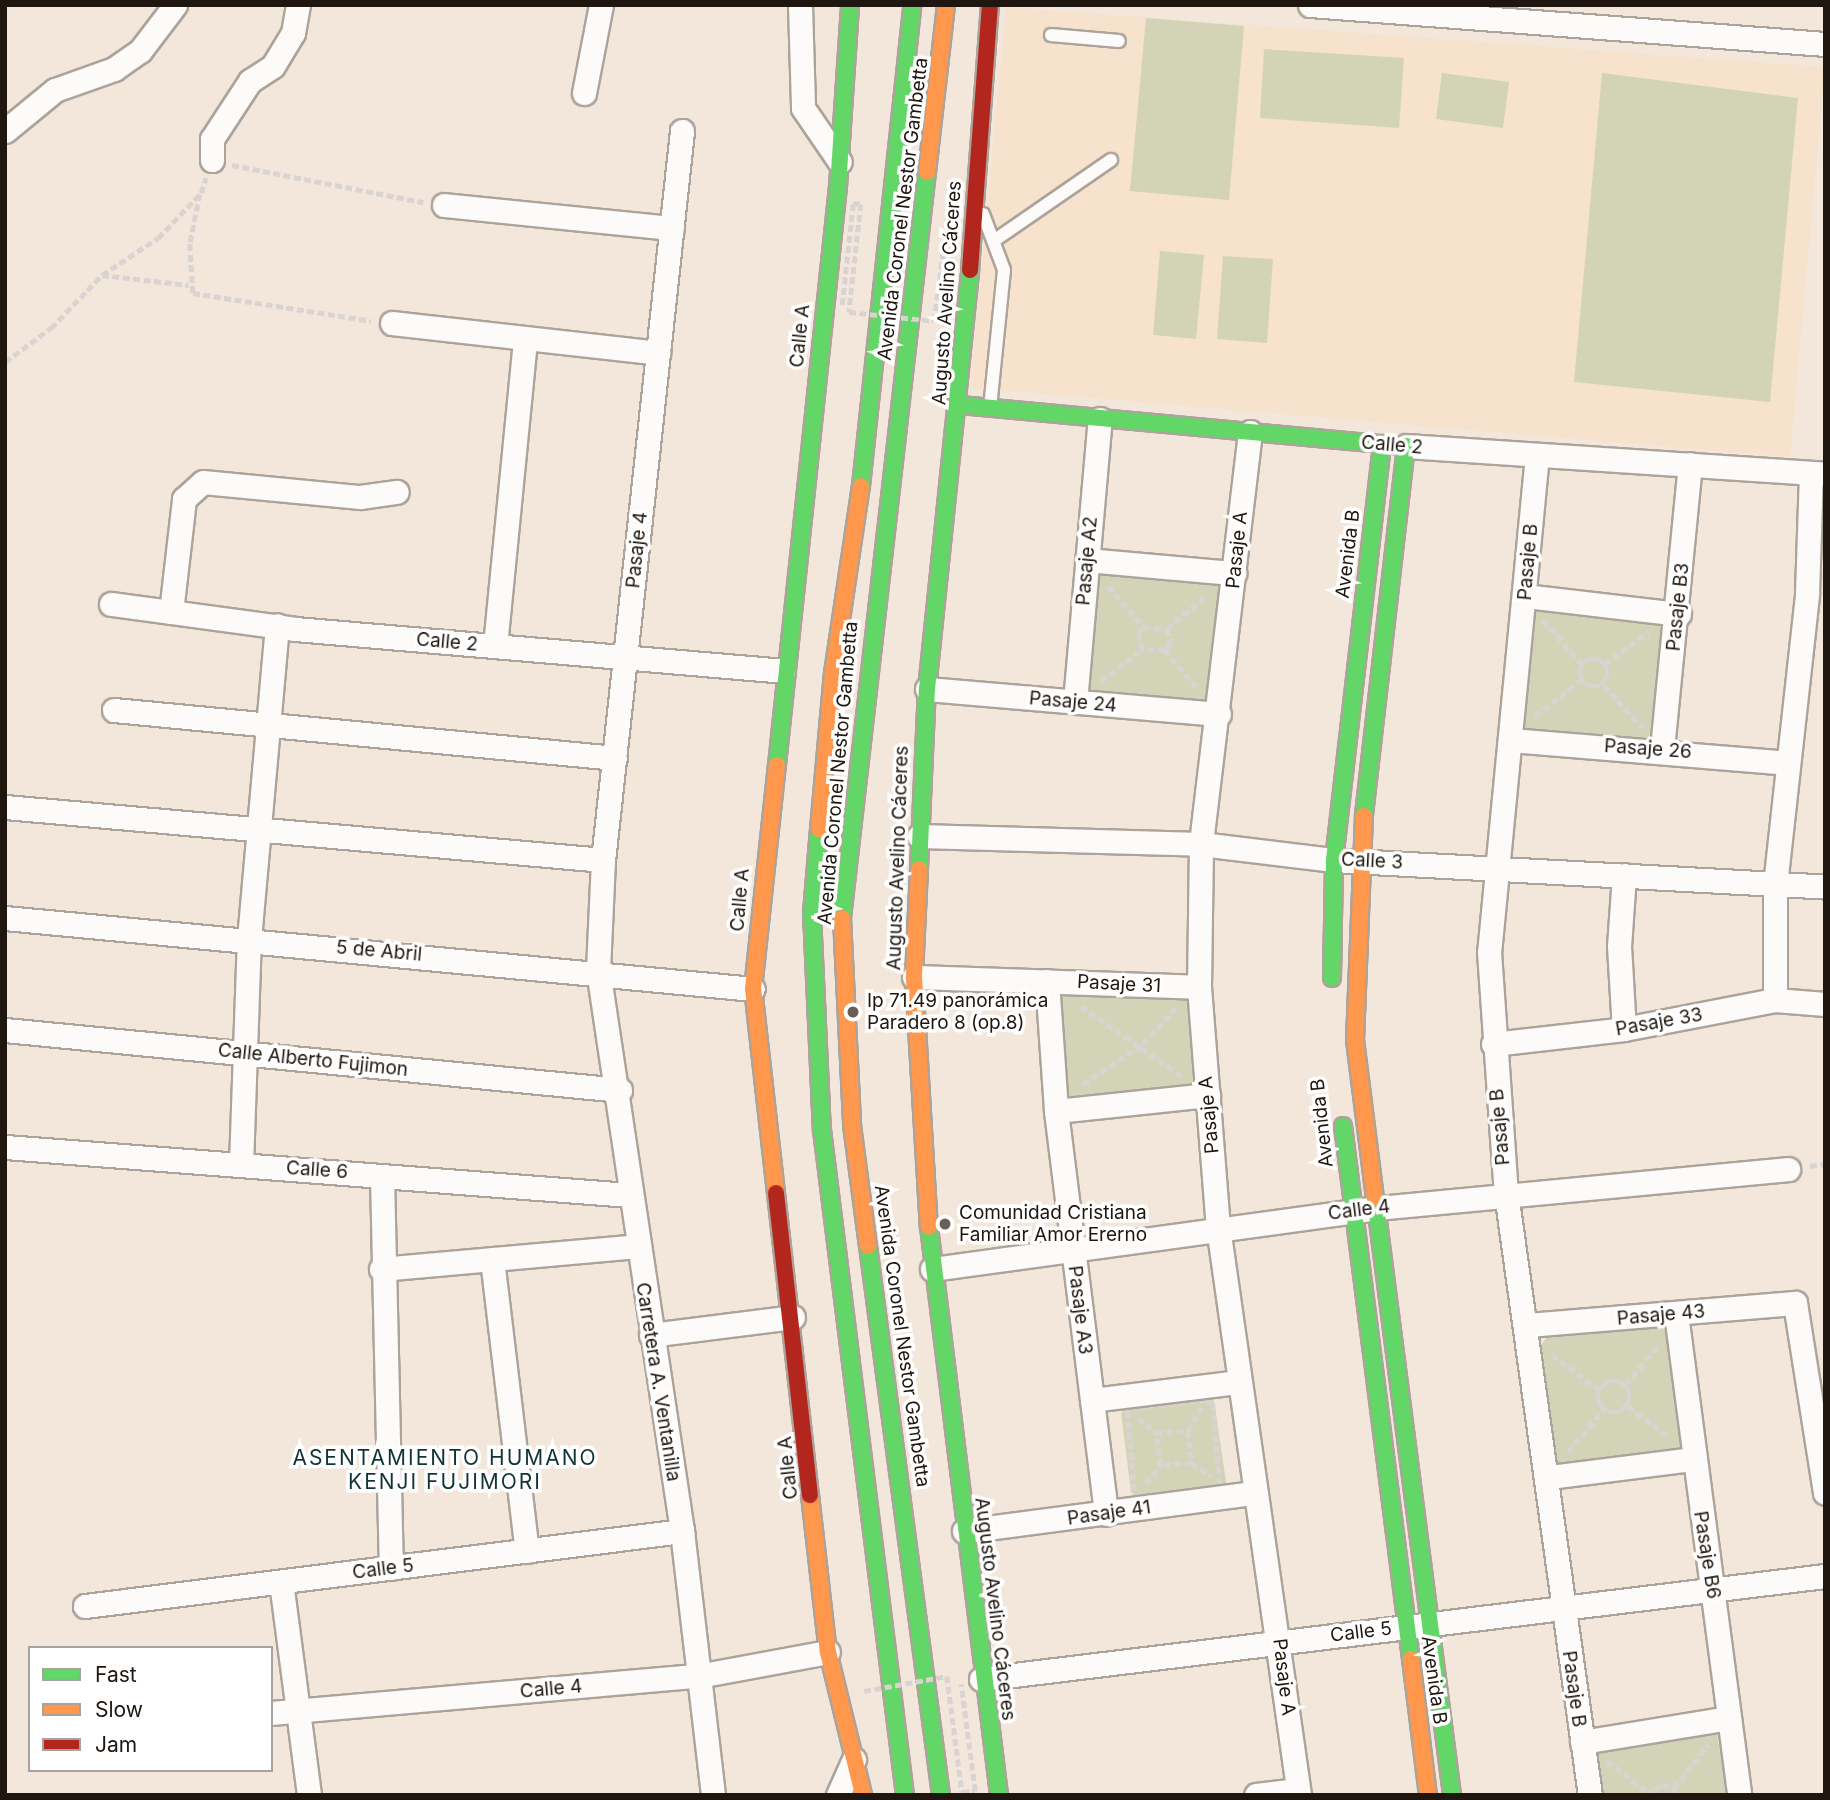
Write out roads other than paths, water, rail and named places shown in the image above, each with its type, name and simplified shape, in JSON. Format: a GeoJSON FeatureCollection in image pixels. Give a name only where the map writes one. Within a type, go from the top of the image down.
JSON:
{"type":"FeatureCollection","features":[{"type":"Feature","properties":{"kind":"main road","name":"Calle A"},"geometry":{"type":"LineString","coordinates":[[850,5],[840,162],[783,671],[753,989],[793,1318],[828,1652],[863,1795]]}},
{"type":"Feature","properties":{"kind":"main road","name":"Avenida Coronel Nestor Gambetta"},"geometry":{"type":"LineString","coordinates":[[905,1795],[822,1130],[812,913],[833,673],[872,410],[912,5]]}},
{"type":"Feature","properties":{"kind":"main road","name":"Avenida Coronel Nestor Gambetta"},"geometry":{"type":"LineString","coordinates":[[942,1795],[852,1125],[842,911],[946,5]]}},
{"type":"Feature","properties":{"kind":"main road","name":"Augusto Avelino Cáceres"},"geometry":{"type":"LineString","coordinates":[[990,5],[960,405],[927,690],[914,977],[932,1269],[964,1531],[971,1682],[999,1795]]}},
{"type":"Feature","properties":{"kind":"main road","name":"Calle 2"},"geometry":{"type":"LineString","coordinates":[[960,405],[1406,446]]}},
{"type":"Feature","properties":{"kind":"main road","name":"Avenida B"},"geometry":{"type":"LineString","coordinates":[[1332,1000],[1334,860],[1382,444]]}},
{"type":"Feature","properties":{"kind":"main road","name":"Avenida B"},"geometry":{"type":"LineString","coordinates":[[1406,446],[1359,860],[1355,1040],[1452,1795]]}},
{"type":"Feature","properties":{"kind":"main road","name":"Avenida B"},"geometry":{"type":"LineString","coordinates":[[1341,1106],[1352,1211],[1428,1795]]}},
{"type":"Feature","properties":{"kind":"street"},"geometry":{"type":"LineString","coordinates":[[5,131],[55,90],[114,69],[140,51],[175,5]]}},
{"type":"Feature","properties":{"kind":"street"},"geometry":{"type":"LineString","coordinates":[[212,160],[212,139],[250,81],[273,66],[293,33],[299,5]]}},
{"type":"Feature","properties":{"kind":"street"},"geometry":{"type":"LineString","coordinates":[[584,93],[601,5]]}},
{"type":"Feature","properties":{"kind":"street"},"geometry":{"type":"LineString","coordinates":[[800,5],[803,108],[840,162]]}},
{"type":"Feature","properties":{"kind":"street"},"geometry":{"type":"LineString","coordinates":[[1310,5],[1825,44]]}},
{"type":"Feature","properties":{"kind":"street","name":"Pasaje 4"},"geometry":{"type":"LineString","coordinates":[[598,970],[603,860],[682,131]]}},
{"type":"Feature","properties":{"kind":"street"},"geometry":{"type":"LineString","coordinates":[[444,205],[672,228]]}},
{"type":"Feature","properties":{"kind":"street"},"geometry":{"type":"LineString","coordinates":[[392,323],[658,353]]}},
{"type":"Feature","properties":{"kind":"street"},"geometry":{"type":"LineString","coordinates":[[495,646],[525,338]]}},
{"type":"Feature","properties":{"kind":"street","name":"Pasaje A2"},"geometry":{"type":"LineString","coordinates":[[1075,702],[1100,419]]}},
{"type":"Feature","properties":{"kind":"street","name":"Pasaje A"},"geometry":{"type":"LineString","coordinates":[[1250,432],[1219,714],[1201,844],[1192,992],[1197,1085],[1254,1493],[1280,1642],[1298,1792]]}},
{"type":"Feature","properties":{"kind":"street","name":"Calle 2"},"geometry":{"type":"LineString","coordinates":[[1406,446],[1818,474]]}},
{"type":"Feature","properties":{"kind":"street","name":"Pasaje B"},"geometry":{"type":"LineString","coordinates":[[1538,455],[1495,868],[1489,952],[1493,1044],[1506,1193],[1527,1325],[1558,1466],[1562,1607],[1590,1795]]}},
{"type":"Feature","properties":{"kind":"street","name":"Pasaje B3"},"geometry":{"type":"LineString","coordinates":[[1662,749],[1679,614],[1690,464]]}},
{"type":"Feature","properties":{"kind":"street"},"geometry":{"type":"LineString","coordinates":[[1775,1000],[1775,885],[1818,474]]}},
{"type":"Feature","properties":{"kind":"street"},"geometry":{"type":"LineString","coordinates":[[171,612],[184,499],[203,482],[360,497],[397,492]]}},
{"type":"Feature","properties":{"kind":"street"},"geometry":{"type":"LineString","coordinates":[[1087,560],[1234,573]]}},
{"type":"Feature","properties":{"kind":"street"},"geometry":{"type":"LineString","coordinates":[[1525,596],[1679,614]]}},
{"type":"Feature","properties":{"kind":"street","name":"Calle 2"},"geometry":{"type":"LineString","coordinates":[[111,604],[277,625],[783,671]]}},
{"type":"Feature","properties":{"kind":"street"},"geometry":{"type":"LineString","coordinates":[[241,1164],[248,1053],[249,939],[271,728],[277,625]]}},
{"type":"Feature","properties":{"kind":"street","name":"Pasaje 24"},"geometry":{"type":"LineString","coordinates":[[927,690],[1219,714]]}},
{"type":"Feature","properties":{"kind":"street"},"geometry":{"type":"LineString","coordinates":[[114,710],[271,728],[615,758]]}},
{"type":"Feature","properties":{"kind":"street","name":"Pasaje 26"},"geometry":{"type":"LineString","coordinates":[[1510,740],[1662,749],[1787,763]]}},
{"type":"Feature","properties":{"kind":"street"},"geometry":{"type":"LineString","coordinates":[[5,807],[261,825],[603,860]]}},
{"type":"Feature","properties":{"kind":"street","name":"Calle 3"},"geometry":{"type":"LineString","coordinates":[[919,836],[1201,844],[1334,860],[1825,887]]}},
{"type":"Feature","properties":{"kind":"street"},"geometry":{"type":"LineString","coordinates":[[1624,875],[1619,946],[1625,1030]]}},
{"type":"Feature","properties":{"kind":"street","name":"5 de Abril"},"geometry":{"type":"LineString","coordinates":[[5,918],[598,970],[753,989]]}},
{"type":"Feature","properties":{"kind":"street","name":"Carretera A. Ventanilla"},"geometry":{"type":"LineString","coordinates":[[598,970],[620,1090],[629,1195],[682,1531],[713,1795]]}},
{"type":"Feature","properties":{"kind":"street","name":"Pasaje 31"},"geometry":{"type":"LineString","coordinates":[[914,977],[1047,981],[1192,992]]}},
{"type":"Feature","properties":{"kind":"street","name":"Pasaje A3"},"geometry":{"type":"LineString","coordinates":[[1047,981],[1056,1111],[1106,1514]]}},
{"type":"Feature","properties":{"kind":"street","name":"Pasaje 33"},"geometry":{"type":"LineString","coordinates":[[1493,1044],[1625,1030],[1775,1000],[1825,1004]]}},
{"type":"Feature","properties":{"kind":"street","name":"Calle Alberto Fujimon"},"geometry":{"type":"LineString","coordinates":[[5,1030],[620,1090]]}},
{"type":"Feature","properties":{"kind":"street"},"geometry":{"type":"LineString","coordinates":[[1056,1111],[1197,1085]]}},
{"type":"Feature","properties":{"kind":"street","name":"Calle 6"},"geometry":{"type":"LineString","coordinates":[[5,1147],[629,1195]]}},
{"type":"Feature","properties":{"kind":"street","name":"Calle 4"},"geometry":{"type":"LineString","coordinates":[[932,1269],[1218,1227],[1377,1208],[1506,1193],[1788,1169]]}},
{"type":"Feature","properties":{"kind":"street"},"geometry":{"type":"LineString","coordinates":[[382,1175],[380,1269],[391,1568]]}},
{"type":"Feature","properties":{"kind":"street"},"geometry":{"type":"LineString","coordinates":[[380,1269],[637,1246]]}},
{"type":"Feature","properties":{"kind":"street"},"geometry":{"type":"LineString","coordinates":[[492,1259],[527,1551]]}},
{"type":"Feature","properties":{"kind":"street","name":"Pasaje 43"},"geometry":{"type":"LineString","coordinates":[[1527,1325],[1795,1303],[1825,1493]]}},
{"type":"Feature","properties":{"kind":"street","name":"Pasaje B6"},"geometry":{"type":"LineString","coordinates":[[1676,1314],[1683,1447],[1713,1589],[1739,1795]]}},
{"type":"Feature","properties":{"kind":"street"},"geometry":{"type":"LineString","coordinates":[[651,1335],[793,1318]]}},
{"type":"Feature","properties":{"kind":"street"},"geometry":{"type":"LineString","coordinates":[[1092,1400],[1238,1382]]}},
{"type":"Feature","properties":{"kind":"street"},"geometry":{"type":"LineString","coordinates":[[1558,1466],[1683,1447]]}},
{"type":"Feature","properties":{"kind":"street","name":"Pasaje 41"},"geometry":{"type":"LineString","coordinates":[[964,1531],[1254,1493]]}},
{"type":"Feature","properties":{"kind":"street","name":"Calle 5"},"geometry":{"type":"LineString","coordinates":[[85,1606],[682,1531]]}},
{"type":"Feature","properties":{"kind":"street","name":"Calle 5"},"geometry":{"type":"LineString","coordinates":[[971,1682],[1825,1576]]}},
{"type":"Feature","properties":{"kind":"street"},"geometry":{"type":"LineString","coordinates":[[281,1582],[309,1795]]}},
{"type":"Feature","properties":{"kind":"street","name":"Calle 4"},"geometry":{"type":"LineString","coordinates":[[273,1713],[698,1676],[828,1652]]}},
{"type":"Feature","properties":{"kind":"street"},"geometry":{"type":"LineString","coordinates":[[1582,1742],[1729,1718]]}},
{"type":"Feature","properties":{"kind":"street"},"geometry":{"type":"LineString","coordinates":[[838,1795],[854,1759]]}},
{"type":"Feature","properties":{"kind":"street"},"geometry":{"type":"LineString","coordinates":[[1256,1795],[1298,1792]]}},
{"type":"Feature","properties":{"kind":"lane"},"geometry":{"type":"LineString","coordinates":[[1051,35],[1119,41]]}},
{"type":"Feature","properties":{"kind":"lane"},"geometry":{"type":"LineString","coordinates":[[995,240],[1111,160]]}},
{"type":"Feature","properties":{"kind":"lane"},"geometry":{"type":"LineString","coordinates":[[974,196],[995,240],[1004,270],[990,408]]}},
{"type":"Feature","properties":{"kind":"place","name":"Ip 71.49 panorámica Paradero 8 (op.8)"},"geometry":{"type":"Point","coordinates":[853,1012]}},
{"type":"Feature","properties":{"kind":"place","name":"Comunidad Cristiana Familiar Amor Ererno"},"geometry":{"type":"Point","coordinates":[945,1224]}},
{"type":"Feature","properties":{"kind":"district","name":"ASENTAMIENTO HUMANO KENJI FUJIMORI"},"geometry":{"type":"Point","coordinates":[445,1470]}}]}
